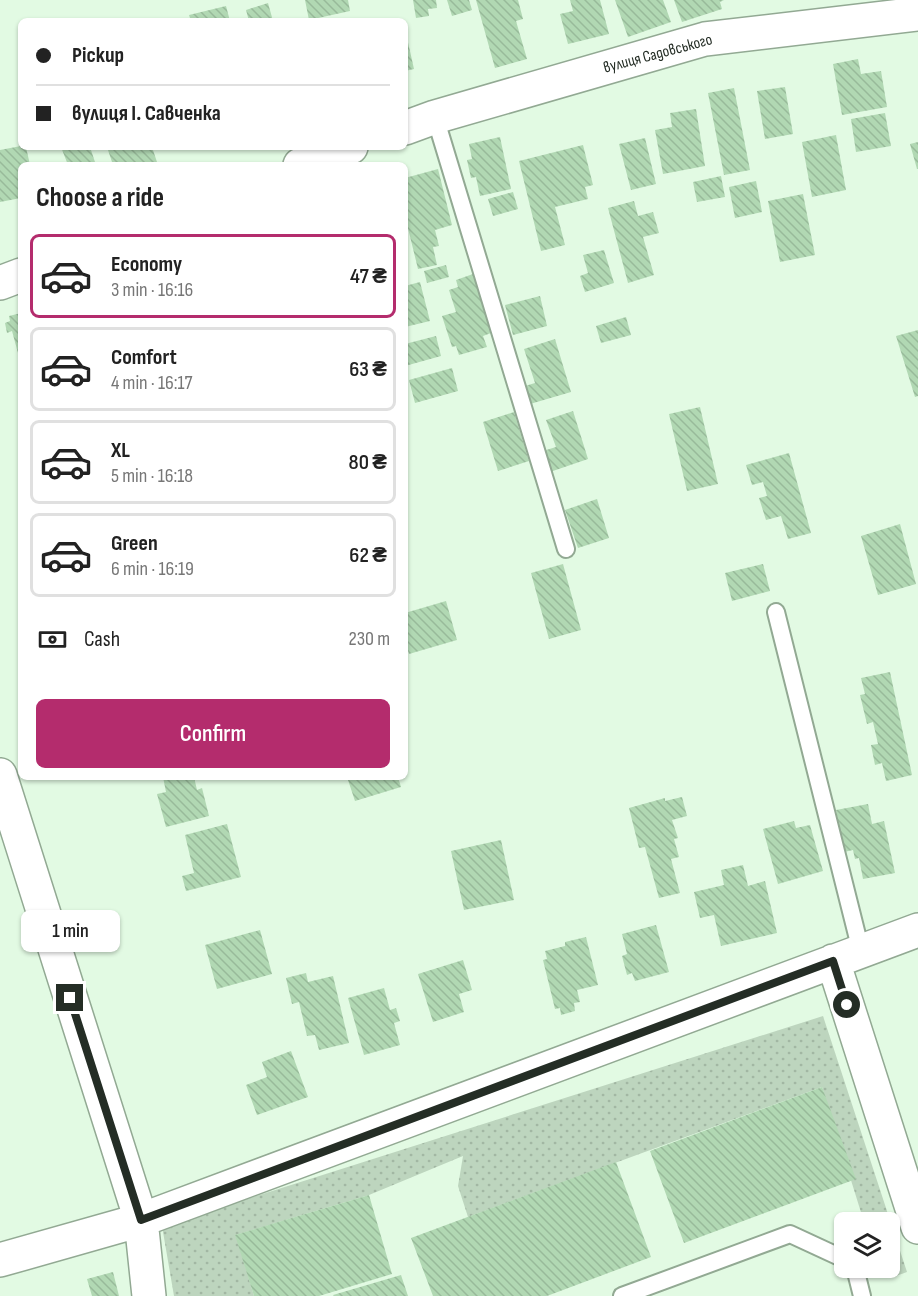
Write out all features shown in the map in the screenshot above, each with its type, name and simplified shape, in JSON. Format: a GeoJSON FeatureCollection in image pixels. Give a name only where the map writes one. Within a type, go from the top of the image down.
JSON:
{"type":"FeatureCollection","features":[{"type":"Feature","properties":{"kind":"street","name":"вулиця Садовського"},"geometry":{"type":"LineString","coordinates":[[420,123],[705,39],[918,14]]}},
{"type":"Feature","properties":{"kind":"street"},"geometry":{"type":"LineString","coordinates":[[308,162],[342,150]]}},
{"type":"Feature","properties":{"kind":"street"},"geometry":{"type":"LineString","coordinates":[[0,283],[18,276]]}},
{"type":"Feature","properties":{"kind":"street"},"geometry":{"type":"LineString","coordinates":[[0,775],[141,1220],[148,1296]]}},
{"type":"Feature","properties":{"kind":"street"},"geometry":{"type":"LineString","coordinates":[[0,1260],[141,1220],[918,930]]}},
{"type":"Feature","properties":{"kind":"street"},"geometry":{"type":"LineString","coordinates":[[847,956],[918,1227]]}},
{"type":"Feature","properties":{"kind":"lane"},"geometry":{"type":"LineString","coordinates":[[420,123],[566,549]]}},
{"type":"Feature","properties":{"kind":"lane"},"geometry":{"type":"LineString","coordinates":[[776,612],[847,956]]}},
{"type":"Feature","properties":{"kind":"lane"},"geometry":{"type":"LineString","coordinates":[[622,1296],[790,1234],[834,1255]]}},
{"type":"Feature","properties":{"kind":"lane"},"geometry":{"type":"LineString","coordinates":[[858,1278],[862,1296]]}},
{"type":"Feature","properties":{"kind":"green space"},"geometry":{"type":"Polygon","coordinates":[[[823,1016],[887,1212],[861,1212],[822,1087],[468,1217],[458,1186],[463,1156],[369,1195],[236,1235],[254,1296],[174,1296],[162,1226],[823,1016]]]}},
{"type":"Feature","properties":{"kind":"green space"},"geometry":{"type":"Polygon","coordinates":[[[900,1251],[907,1272],[900,1274],[900,1251]]]}},
{"type":"Feature","properties":{"kind":"building"},"geometry":{"type":"Polygon","coordinates":[[[305,0],[348,0],[350,11],[309,18],[305,0]]]}},
{"type":"Feature","properties":{"kind":"building"},"geometry":{"type":"Polygon","coordinates":[[[413,0],[436,0],[437,8],[428,9],[429,16],[416,18],[413,0]]]}},
{"type":"Feature","properties":{"kind":"building"},"geometry":{"type":"Polygon","coordinates":[[[447,0],[469,0],[472,10],[452,16],[447,0]]]}},
{"type":"Feature","properties":{"kind":"building"},"geometry":{"type":"Polygon","coordinates":[[[476,0],[518,0],[523,19],[516,21],[527,59],[495,68],[476,0]]]}},
{"type":"Feature","properties":{"kind":"building"},"geometry":{"type":"Polygon","coordinates":[[[570,0],[600,0],[609,34],[568,44],[560,14],[573,11],[570,0]]]}},
{"type":"Feature","properties":{"kind":"building"},"geometry":{"type":"Polygon","coordinates":[[[615,0],[663,0],[671,22],[628,37],[615,0]]]}},
{"type":"Feature","properties":{"kind":"building"},"geometry":{"type":"Polygon","coordinates":[[[674,0],[724,0],[720,2],[722,9],[682,22],[674,0]]]}},
{"type":"Feature","properties":{"kind":"building"},"geometry":{"type":"Polygon","coordinates":[[[268,3],[272,18],[248,18],[246,10],[268,3]]]}},
{"type":"Feature","properties":{"kind":"building"},"geometry":{"type":"Polygon","coordinates":[[[226,6],[229,18],[190,18],[189,15],[226,6]]]}},
{"type":"Feature","properties":{"kind":"building"},"geometry":{"type":"Polygon","coordinates":[[[408,42],[414,69],[408,70],[408,42]]]}},
{"type":"Feature","properties":{"kind":"building"},"geometry":{"type":"Polygon","coordinates":[[[858,59],[861,74],[881,71],[887,107],[842,115],[833,64],[858,59]]]}},
{"type":"Feature","properties":{"kind":"building"},"geometry":{"type":"Polygon","coordinates":[[[785,87],[793,134],[765,139],[757,91],[785,87]]]}},
{"type":"Feature","properties":{"kind":"building"},"geometry":{"type":"Polygon","coordinates":[[[734,88],[750,170],[724,175],[708,93],[734,88]]]}},
{"type":"Feature","properties":{"kind":"building"},"geometry":{"type":"Polygon","coordinates":[[[696,109],[705,166],[663,174],[655,130],[672,127],[670,113],[696,109]]]}},
{"type":"Feature","properties":{"kind":"building"},"geometry":{"type":"Polygon","coordinates":[[[885,113],[891,146],[856,152],[851,119],[885,113]]]}},
{"type":"Feature","properties":{"kind":"building"},"geometry":{"type":"Polygon","coordinates":[[[836,135],[846,190],[812,197],[802,142],[836,135]]]}},
{"type":"Feature","properties":{"kind":"building"},"geometry":{"type":"Polygon","coordinates":[[[500,137],[511,189],[480,196],[476,177],[471,178],[467,160],[472,159],[469,144],[500,137]]]}},
{"type":"Feature","properties":{"kind":"building"},"geometry":{"type":"Polygon","coordinates":[[[645,138],[656,184],[631,190],[619,144],[645,138]]]}},
{"type":"Feature","properties":{"kind":"building"},"geometry":{"type":"Polygon","coordinates":[[[918,142],[918,169],[917,169],[910,144],[918,142]]]}},
{"type":"Feature","properties":{"kind":"building"},"geometry":{"type":"Polygon","coordinates":[[[583,145],[593,185],[585,187],[588,199],[555,207],[565,245],[541,251],[519,161],[583,145]]]}},
{"type":"Feature","properties":{"kind":"building"},"geometry":{"type":"Polygon","coordinates":[[[18,147],[18,150],[27,150],[29,162],[18,162],[18,199],[0,202],[0,150],[18,147]]]}},
{"type":"Feature","properties":{"kind":"building"},"geometry":{"type":"Polygon","coordinates":[[[62,150],[91,150],[95,162],[67,162],[62,150]]]}},
{"type":"Feature","properties":{"kind":"building"},"geometry":{"type":"Polygon","coordinates":[[[108,150],[153,150],[157,162],[112,162],[108,150]]]}},
{"type":"Feature","properties":{"kind":"building"},"geometry":{"type":"Polygon","coordinates":[[[438,169],[452,225],[435,230],[439,246],[433,247],[437,265],[418,269],[408,228],[408,177],[438,169]]]}},
{"type":"Feature","properties":{"kind":"building"},"geometry":{"type":"Polygon","coordinates":[[[721,176],[725,197],[697,202],[693,182],[721,176]]]}},
{"type":"Feature","properties":{"kind":"building"},"geometry":{"type":"Polygon","coordinates":[[[756,181],[762,212],[735,218],[729,187],[756,181]]]}},
{"type":"Feature","properties":{"kind":"building"},"geometry":{"type":"Polygon","coordinates":[[[513,192],[518,209],[493,216],[488,199],[513,192]]]}},
{"type":"Feature","properties":{"kind":"building"},"geometry":{"type":"Polygon","coordinates":[[[803,194],[815,255],[780,262],[768,201],[803,194]]]}},
{"type":"Feature","properties":{"kind":"building"},"geometry":{"type":"Polygon","coordinates":[[[634,201],[638,216],[653,212],[659,233],[643,237],[654,275],[628,283],[608,208],[634,201]]]}},
{"type":"Feature","properties":{"kind":"building"},"geometry":{"type":"Polygon","coordinates":[[[604,250],[614,283],[585,292],[580,276],[588,273],[583,255],[604,250]]]}},
{"type":"Feature","properties":{"kind":"building"},"geometry":{"type":"Polygon","coordinates":[[[446,265],[449,277],[427,283],[424,271],[446,265]]]}},
{"type":"Feature","properties":{"kind":"building"},"geometry":{"type":"Polygon","coordinates":[[[473,274],[491,333],[483,336],[487,347],[459,355],[456,346],[452,347],[442,316],[456,312],[449,290],[458,287],[456,280],[473,274]]]}},
{"type":"Feature","properties":{"kind":"building"},"geometry":{"type":"Polygon","coordinates":[[[420,282],[430,321],[408,326],[408,285],[420,282]]]}},
{"type":"Feature","properties":{"kind":"building"},"geometry":{"type":"Polygon","coordinates":[[[540,296],[547,326],[513,335],[505,305],[540,296]]]}},
{"type":"Feature","properties":{"kind":"building"},"geometry":{"type":"Polygon","coordinates":[[[18,314],[18,353],[12,331],[7,333],[5,323],[10,321],[9,316],[18,314]]]}},
{"type":"Feature","properties":{"kind":"building"},"geometry":{"type":"Polygon","coordinates":[[[626,317],[631,335],[601,343],[596,326],[626,317]]]}},
{"type":"Feature","properties":{"kind":"building"},"geometry":{"type":"Polygon","coordinates":[[[918,330],[918,396],[915,397],[896,336],[918,330]]]}},
{"type":"Feature","properties":{"kind":"building"},"geometry":{"type":"Polygon","coordinates":[[[436,336],[441,356],[408,365],[408,343],[436,336]]]}},
{"type":"Feature","properties":{"kind":"building"},"geometry":{"type":"Polygon","coordinates":[[[555,339],[571,392],[530,404],[525,386],[535,383],[524,349],[555,339]]]}},
{"type":"Feature","properties":{"kind":"building"},"geometry":{"type":"Polygon","coordinates":[[[452,368],[458,391],[415,403],[409,380],[452,368]]]}},
{"type":"Feature","properties":{"kind":"building"},"geometry":{"type":"Polygon","coordinates":[[[700,407],[718,484],[687,491],[669,414],[700,407]]]}},
{"type":"Feature","properties":{"kind":"building"},"geometry":{"type":"Polygon","coordinates":[[[573,411],[588,459],[550,472],[543,451],[556,447],[546,420],[573,411]]]}},
{"type":"Feature","properties":{"kind":"building"},"geometry":{"type":"Polygon","coordinates":[[[514,412],[529,461],[498,471],[483,422],[514,412]]]}},
{"type":"Feature","properties":{"kind":"building"},"geometry":{"type":"Polygon","coordinates":[[[789,453],[811,533],[788,539],[781,516],[766,520],[759,498],[767,496],[763,482],[752,485],[746,465],[789,453]]]}},
{"type":"Feature","properties":{"kind":"building"},"geometry":{"type":"Polygon","coordinates":[[[597,499],[609,538],[578,548],[565,510],[597,499]]]}},
{"type":"Feature","properties":{"kind":"building"},"geometry":{"type":"Polygon","coordinates":[[[900,524],[916,584],[878,595],[861,536],[900,524]]]}},
{"type":"Feature","properties":{"kind":"building"},"geometry":{"type":"Polygon","coordinates":[[[563,564],[581,630],[549,639],[531,573],[563,564]]]}},
{"type":"Feature","properties":{"kind":"building"},"geometry":{"type":"Polygon","coordinates":[[[763,564],[770,591],[732,601],[725,573],[763,564]]]}},
{"type":"Feature","properties":{"kind":"building"},"geometry":{"type":"Polygon","coordinates":[[[446,601],[457,640],[409,654],[408,612],[446,601]]]}},
{"type":"Feature","properties":{"kind":"building"},"geometry":{"type":"Polygon","coordinates":[[[890,672],[912,775],[886,781],[882,763],[875,765],[871,745],[878,744],[873,722],[867,724],[860,695],[865,694],[861,678],[890,672]]]}},
{"type":"Feature","properties":{"kind":"building"},"geometry":{"type":"Polygon","coordinates":[[[164,780],[195,780],[197,790],[202,788],[209,816],[166,827],[157,794],[166,792],[164,780]]]}},
{"type":"Feature","properties":{"kind":"building"},"geometry":{"type":"Polygon","coordinates":[[[348,780],[399,780],[401,787],[355,801],[348,780]]]}},
{"type":"Feature","properties":{"kind":"building"},"geometry":{"type":"Polygon","coordinates":[[[682,797],[687,816],[672,820],[678,838],[674,839],[679,857],[671,859],[680,893],[659,898],[645,847],[639,848],[629,808],[665,798],[665,801],[682,797]]]}},
{"type":"Feature","properties":{"kind":"building"},"geometry":{"type":"Polygon","coordinates":[[[868,804],[872,824],[884,821],[895,873],[863,879],[859,858],[855,859],[853,850],[844,852],[836,810],[868,804]]]}},
{"type":"Feature","properties":{"kind":"building"},"geometry":{"type":"Polygon","coordinates":[[[794,821],[796,828],[810,825],[823,871],[778,884],[763,829],[794,821]]]}},
{"type":"Feature","properties":{"kind":"building"},"geometry":{"type":"Polygon","coordinates":[[[227,824],[241,877],[186,891],[182,876],[194,873],[185,835],[227,824]]]}},
{"type":"Feature","properties":{"kind":"building"},"geometry":{"type":"Polygon","coordinates":[[[501,840],[514,900],[464,910],[451,851],[501,840]]]}},
{"type":"Feature","properties":{"kind":"building"},"geometry":{"type":"Polygon","coordinates":[[[743,865],[748,886],[765,881],[777,933],[721,946],[714,915],[700,918],[694,892],[724,885],[721,870],[743,865]]]}},
{"type":"Feature","properties":{"kind":"building"},"geometry":{"type":"Polygon","coordinates":[[[656,925],[669,972],[635,981],[632,973],[627,975],[622,956],[627,954],[622,934],[656,925]]]}},
{"type":"Feature","properties":{"kind":"building"},"geometry":{"type":"Polygon","coordinates":[[[260,930],[272,974],[217,989],[205,945],[260,930]]]}},
{"type":"Feature","properties":{"kind":"building"},"geometry":{"type":"Polygon","coordinates":[[[586,937],[598,985],[577,990],[580,1002],[574,1003],[575,1011],[561,1015],[560,1008],[555,1009],[543,960],[547,959],[545,951],[565,946],[565,942],[586,937]]]}},
{"type":"Feature","properties":{"kind":"building"},"geometry":{"type":"Polygon","coordinates":[[[463,960],[472,990],[459,994],[464,1012],[433,1022],[418,974],[463,960]]]}},
{"type":"Feature","properties":{"kind":"building"},"geometry":{"type":"Polygon","coordinates":[[[306,973],[308,982],[333,976],[349,1043],[319,1050],[315,1035],[307,1036],[299,1002],[292,1004],[286,978],[306,973]]]}},
{"type":"Feature","properties":{"kind":"building"},"geometry":{"type":"Polygon","coordinates":[[[384,988],[390,1010],[396,1008],[400,1021],[394,1023],[400,1045],[364,1055],[348,998],[384,988]]]}},
{"type":"Feature","properties":{"kind":"building"},"geometry":{"type":"Polygon","coordinates":[[[291,1051],[308,1097],[257,1115],[246,1085],[267,1077],[262,1062],[291,1051]]]}},
{"type":"Feature","properties":{"kind":"building"},"geometry":{"type":"Polygon","coordinates":[[[822,1087],[856,1179],[684,1243],[650,1151],[822,1087]]]}},
{"type":"Feature","properties":{"kind":"building"},"geometry":{"type":"Polygon","coordinates":[[[616,1162],[651,1257],[547,1296],[433,1296],[411,1238],[616,1162]]]}},
{"type":"Feature","properties":{"kind":"building"},"geometry":{"type":"Polygon","coordinates":[[[369,1195],[392,1274],[319,1296],[254,1296],[235,1235],[369,1195]]]}},
{"type":"Feature","properties":{"kind":"building"},"geometry":{"type":"Polygon","coordinates":[[[113,1272],[119,1296],[92,1296],[87,1279],[113,1272]]]}},
{"type":"Feature","properties":{"kind":"building"},"geometry":{"type":"Polygon","coordinates":[[[401,1275],[408,1296],[333,1295],[401,1275]]]}},
{"type":"Feature","properties":{"kind":"route"},"geometry":{"type":"LineString","coordinates":[[70,998],[141,1220],[833,961],[847,1005]]}}]}
